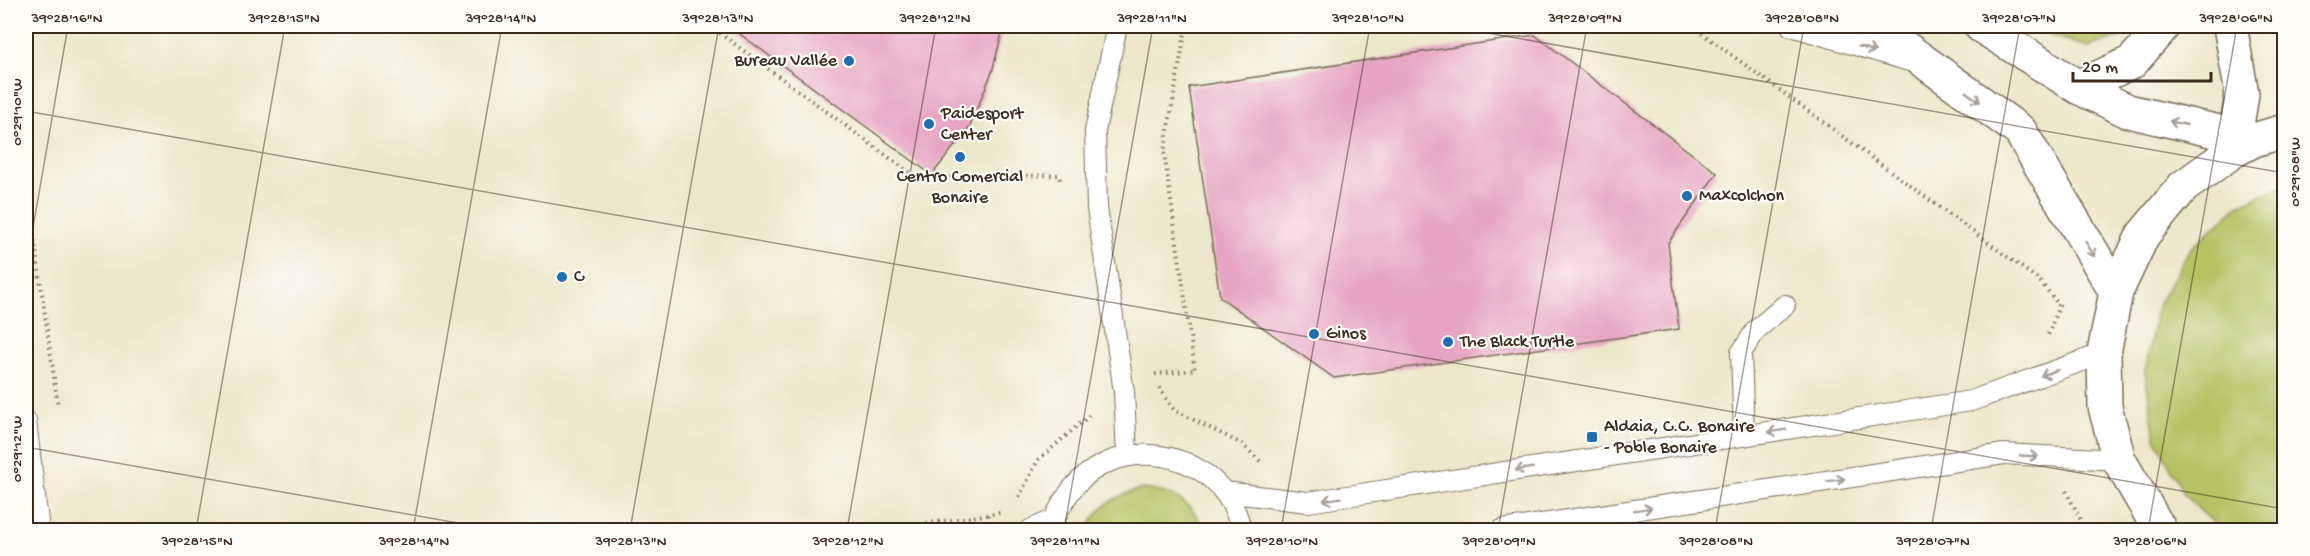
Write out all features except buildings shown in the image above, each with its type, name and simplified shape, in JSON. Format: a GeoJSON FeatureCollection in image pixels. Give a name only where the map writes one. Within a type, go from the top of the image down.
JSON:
{"type":"FeatureCollection","features":[{"type":"Feature","properties":{"kind":"street"},"geometry":{"type":"LineString","coordinates":[[1875,26],[2020,132],[2116,292]]}},
{"type":"Feature","properties":{"kind":"street"},"geometry":{"type":"LineString","coordinates":[[1981,26],[2078,87],[2128,111],[2252,139]]}},
{"type":"Feature","properties":{"kind":"street"},"geometry":{"type":"LineString","coordinates":[[2078,87],[2132,62],[2163,26]]}},
{"type":"Feature","properties":{"kind":"street"},"geometry":{"type":"LineString","coordinates":[[2230,26],[2252,139]]}},
{"type":"Feature","properties":{"kind":"street"},"geometry":{"type":"LineString","coordinates":[[2160,531],[2119,460],[2106,407],[2104,353],[2116,292],[2143,236],[2182,187],[2252,139]]}},
{"type":"Feature","properties":{"kind":"lane"},"geometry":{"type":"LineString","coordinates":[[1117,26],[1095,131],[1097,208],[1124,392],[1127,455]]}},
{"type":"Feature","properties":{"kind":"lane"},"geometry":{"type":"LineString","coordinates":[[1791,26],[1934,69]]}},
{"type":"Feature","properties":{"kind":"lane"},"geometry":{"type":"LineString","coordinates":[[1744,436],[1741,353],[1756,330],[1785,306]]}},
{"type":"Feature","properties":{"kind":"lane"},"geometry":{"type":"LineString","coordinates":[[1224,492],[1308,502],[1971,401],[2104,353]]}},
{"type":"Feature","properties":{"kind":"lane"},"geometry":{"type":"LineString","coordinates":[[26,421],[39,531]]}},
{"type":"Feature","properties":{"kind":"lane"},"geometry":{"type":"LineString","coordinates":[[1502,531],[2004,454],[2119,460]]}},
{"type":"Feature","properties":{"kind":"lane"},"geometry":{"type":"LineString","coordinates":[[1030,531],[1052,525],[1070,490],[1095,467],[1127,455],[1164,455],[1198,468],[1224,492],[1238,520],[1240,531]]}},
{"type":"Feature","properties":{"kind":"path"},"geometry":{"type":"LineString","coordinates":[[710,26],[917,178],[1059,175],[1060,184]]}},
{"type":"Feature","properties":{"kind":"path"},"geometry":{"type":"LineString","coordinates":[[1692,26],[2039,280],[2059,305],[2045,345]]}},
{"type":"Feature","properties":{"kind":"path"},"geometry":{"type":"LineString","coordinates":[[26,181],[59,414]]}},
{"type":"Feature","properties":{"kind":"path"},"geometry":{"type":"LineString","coordinates":[[1124,392],[1159,387],[1174,410],[1242,444],[1267,468]]}},
{"type":"Feature","properties":{"kind":"path"},"geometry":{"type":"LineString","coordinates":[[2063,486],[2086,531]]}},
{"type":"Feature","properties":{"kind":"path"},"geometry":{"type":"LineString","coordinates":[[988,515],[990,531]]}},
{"type":"Feature","properties":{"kind":"green space"},"geometry":{"type":"Polygon","coordinates":[[[2032,26],[2135,26],[2128,34],[2088,47],[2042,33],[2032,26]]]}},
{"type":"Feature","properties":{"kind":"green space"},"geometry":{"type":"Polygon","coordinates":[[[2284,185],[2284,530],[2221,530],[2186,497],[2155,438],[2145,372],[2157,307],[2190,249],[2239,205],[2284,185]]]}},
{"type":"Feature","properties":{"kind":"green space"},"geometry":{"type":"Polygon","coordinates":[[[1142,489],[1154,490],[1180,500],[1193,512],[1205,530],[1088,530],[1097,514],[1109,502],[1124,494],[1142,489]]]}},
{"type":"Feature","properties":{"kind":"place","name":"Bureau Vallée"},"geometry":{"type":"Point","coordinates":[849,61]}},
{"type":"Feature","properties":{"kind":"place","name":"Paidesport Center"},"geometry":{"type":"Point","coordinates":[929,124]}},
{"type":"Feature","properties":{"kind":"place","name":"Centro Comercial Bonaire"},"geometry":{"type":"Point","coordinates":[960,157]}},
{"type":"Feature","properties":{"kind":"place","name":"Maxcolchon"},"geometry":{"type":"Point","coordinates":[1687,196]}},
{"type":"Feature","properties":{"kind":"place","name":"C"},"geometry":{"type":"Point","coordinates":[562,277]}},
{"type":"Feature","properties":{"kind":"place","name":"Ginos"},"geometry":{"type":"Point","coordinates":[1314,334]}},
{"type":"Feature","properties":{"kind":"place","name":"The Black Turtle"},"geometry":{"type":"Point","coordinates":[1448,342]}},
{"type":"Feature","properties":{"kind":"place","name":"Aldaia, C.C. Bonaire - Poble Bonaire"},"geometry":{"type":"Point","coordinates":[1592,437]}}]}
